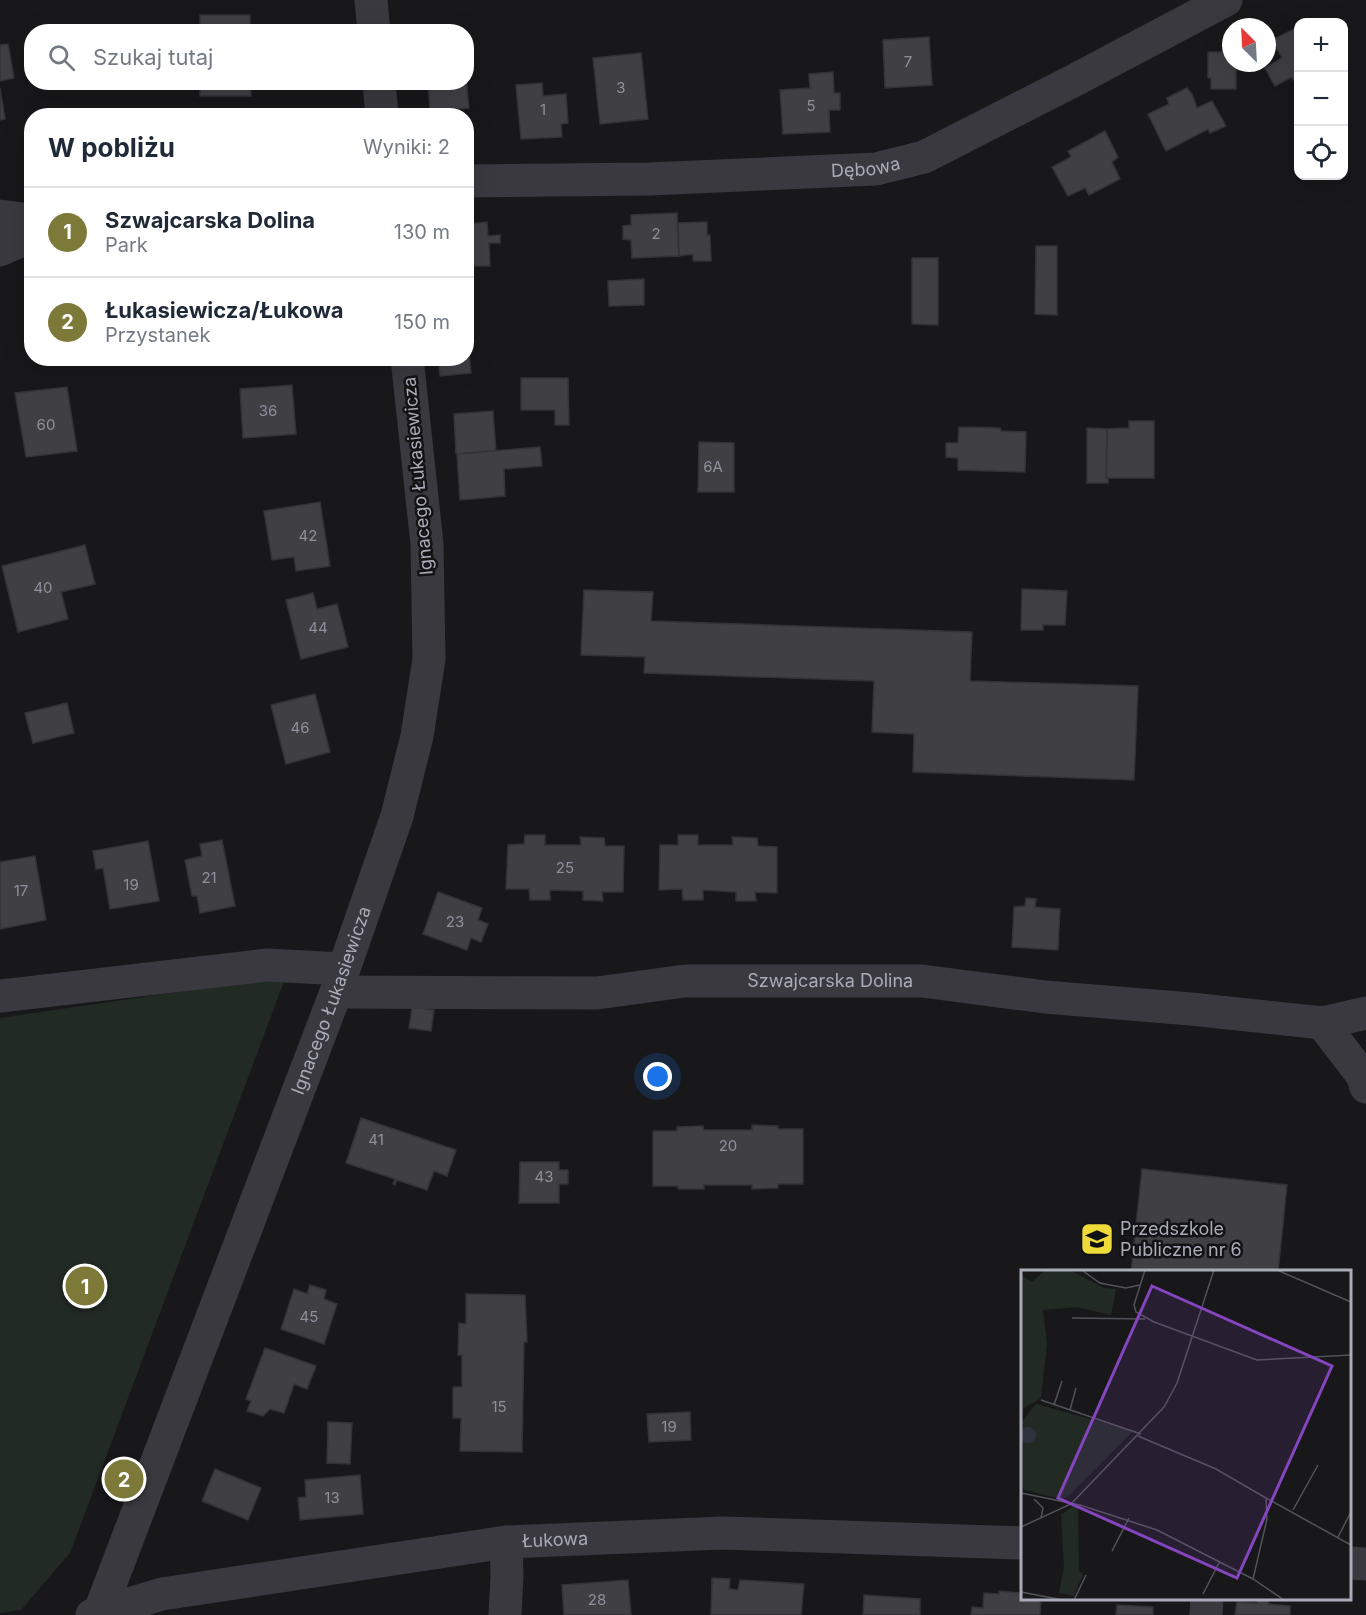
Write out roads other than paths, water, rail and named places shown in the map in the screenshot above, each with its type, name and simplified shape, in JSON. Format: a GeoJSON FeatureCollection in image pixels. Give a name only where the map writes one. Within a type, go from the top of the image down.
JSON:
{"type":"FeatureCollection","features":[{"type":"Feature","properties":{"kind":"street"},"geometry":{"type":"LineString","coordinates":[[372,0],[374,24]]}},
{"type":"Feature","properties":{"kind":"street","name":"Dębowa"},"geometry":{"type":"LineString","coordinates":[[474,181],[649,179],[876,169],[924,157],[1226,0]]}},
{"type":"Feature","properties":{"kind":"street"},"geometry":{"type":"LineString","coordinates":[[380,90],[381,108]]}},
{"type":"Feature","properties":{"kind":"street"},"geometry":{"type":"LineString","coordinates":[[0,216],[24,219]]}},
{"type":"Feature","properties":{"kind":"street"},"geometry":{"type":"LineString","coordinates":[[0,250],[24,240]]}},
{"type":"Feature","properties":{"kind":"street","name":"Ignacego Łukasiewicza"},"geometry":{"type":"LineString","coordinates":[[96,1614],[340,980],[397,816],[417,736],[429,659],[428,544],[408,366]]}},
{"type":"Feature","properties":{"kind":"street","name":"Szwajcarska Dolina"},"geometry":{"type":"LineString","coordinates":[[0,996],[267,965],[340,980],[597,993],[685,981],[922,981],[1046,997],[1322,1023],[1366,1013]]}},
{"type":"Feature","properties":{"kind":"street"},"geometry":{"type":"LineString","coordinates":[[1322,1023],[1362,1075],[1366,1087]]}},
{"type":"Feature","properties":{"kind":"street","name":"Łukowa"},"geometry":{"type":"LineString","coordinates":[[96,1614],[162,1594],[507,1542],[723,1533],[1021,1543]]}},
{"type":"Feature","properties":{"kind":"street"},"geometry":{"type":"LineString","coordinates":[[505,1615],[507,1542]]}},
{"type":"Feature","properties":{"kind":"street"},"geometry":{"type":"LineString","coordinates":[[1351,1563],[1366,1564]]}},
{"type":"Feature","properties":{"kind":"street"},"geometry":{"type":"LineString","coordinates":[[1206,1615],[1207,1600]]}},
{"type":"Feature","properties":{"kind":"place","name":"Przedszkole Publiczne nr 6"},"geometry":{"type":"Point","coordinates":[1097,1239]}},
{"type":"Feature","properties":{"kind":"place","name":"Szwajcarska Dolina"},"geometry":{"type":"Point","coordinates":[85,1286]}},
{"type":"Feature","properties":{"kind":"place","name":"Łukasiewicza/Łukowa"},"geometry":{"type":"Point","coordinates":[124,1479]}}]}
